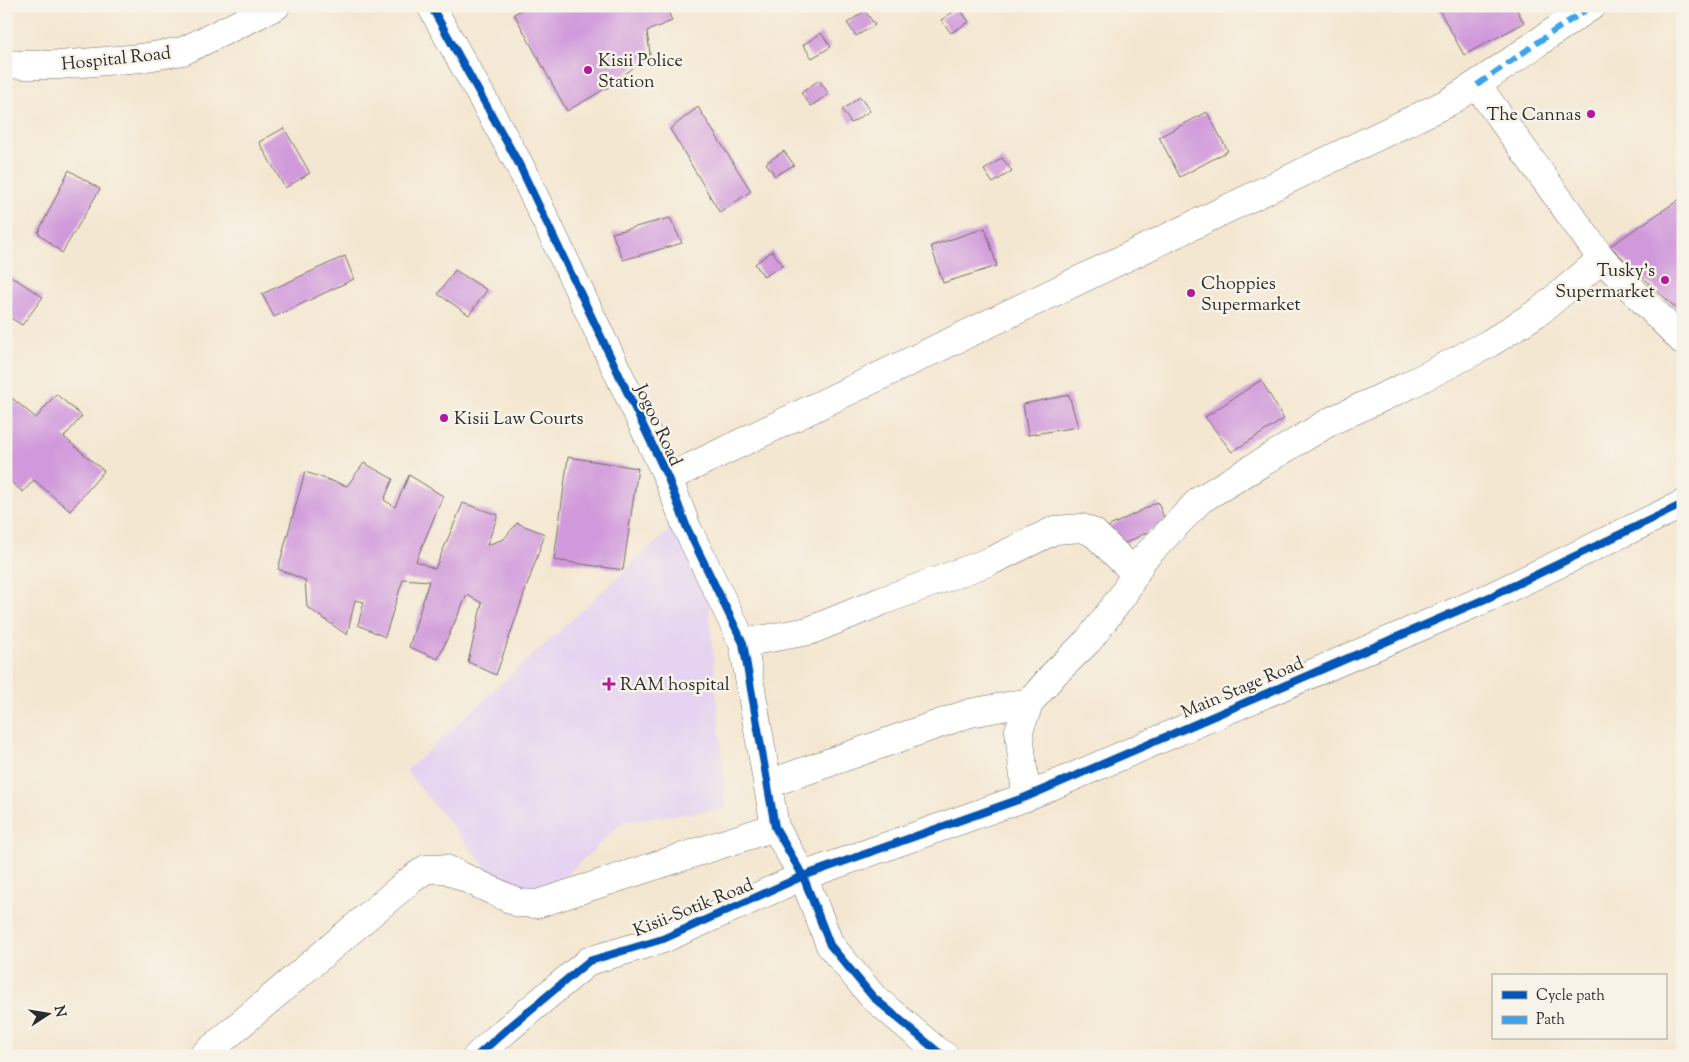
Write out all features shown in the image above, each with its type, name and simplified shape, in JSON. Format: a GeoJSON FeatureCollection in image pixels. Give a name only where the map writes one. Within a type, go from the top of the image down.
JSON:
{"type":"FeatureCollection","features":[{"type":"Feature","properties":{"kind":"street","name":"Hospital Road"},"geometry":{"type":"LineString","coordinates":[[6,64],[59,65],[141,58],[183,51],[276,6]]}},
{"type":"Feature","properties":{"kind":"street","name":"Jogoo Road"},"geometry":{"type":"LineString","coordinates":[[431,6],[519,164],[668,478],[687,528],[743,643],[775,827],[803,876],[830,945],[873,997],[939,1055]]}},
{"type":"Feature","properties":{"kind":"street"},"geometry":{"type":"LineString","coordinates":[[668,478],[1436,108],[1477,85],[1592,6]]}},
{"type":"Feature","properties":{"kind":"street"},"geometry":{"type":"LineString","coordinates":[[1477,85],[1602,259],[1683,341]]}},
{"type":"Feature","properties":{"kind":"street"},"geometry":{"type":"LineString","coordinates":[[1026,797],[1018,730],[1030,702],[1054,674],[1089,640],[1123,595],[1143,559],[1200,500],[1331,421],[1409,385],[1490,342],[1540,311],[1602,259]]}},
{"type":"Feature","properties":{"kind":"street","name":"Main Stage Road"},"geometry":{"type":"LineString","coordinates":[[803,876],[1026,797],[1492,596],[1683,504]]}},
{"type":"Feature","properties":{"kind":"street"},"geometry":{"type":"LineString","coordinates":[[743,643],[809,630],[991,561],[1055,530],[1082,528],[1094,533],[1135,573]]}},
{"type":"Feature","properties":{"kind":"street"},"geometry":{"type":"LineString","coordinates":[[768,784],[970,713],[1030,702]]}},
{"type":"Feature","properties":{"kind":"street"},"geometry":{"type":"LineString","coordinates":[[203,1056],[408,882],[426,869],[446,868],[519,904],[537,904],[775,827]]}},
{"type":"Feature","properties":{"kind":"street","name":"Kisii-Sotik Road"},"geometry":{"type":"LineString","coordinates":[[477,1056],[589,961],[663,939],[803,876]]}},
{"type":"Feature","properties":{"kind":"shaded area","name":"RAM hospital"},"geometry":{"type":"Polygon","coordinates":[[[672,528],[708,596],[726,809],[624,821],[525,914],[406,771],[672,528]]]}},
{"type":"Feature","properties":{"kind":"building","name":"Kisii Police Station"},"geometry":{"type":"Polygon","coordinates":[[[529,6],[666,6],[672,21],[647,31],[650,54],[612,85],[567,111],[514,14],[529,6]]]}},
{"type":"Feature","properties":{"kind":"building"},"geometry":{"type":"Polygon","coordinates":[[[1437,6],[1515,6],[1524,23],[1464,55],[1437,6]]]}},
{"type":"Feature","properties":{"kind":"building"},"geometry":{"type":"Polygon","coordinates":[[[959,8],[969,22],[951,33],[941,20],[959,8]]]}},
{"type":"Feature","properties":{"kind":"building"},"geometry":{"type":"Polygon","coordinates":[[[865,11],[875,25],[856,36],[847,23],[865,11]]]}},
{"type":"Feature","properties":{"kind":"building"},"geometry":{"type":"Polygon","coordinates":[[[821,33],[831,47],[812,58],[803,45],[821,33]]]}},
{"type":"Feature","properties":{"kind":"building"},"geometry":{"type":"Polygon","coordinates":[[[819,80],[829,94],[811,106],[801,93],[819,80]]]}},
{"type":"Feature","properties":{"kind":"building"},"geometry":{"type":"Polygon","coordinates":[[[860,97],[870,111],[851,123],[842,110],[860,97]]]}},
{"type":"Feature","properties":{"kind":"building"},"geometry":{"type":"Polygon","coordinates":[[[698,107],[751,191],[720,213],[670,129],[698,107]]]}},
{"type":"Feature","properties":{"kind":"building"},"geometry":{"type":"Polygon","coordinates":[[[1207,112],[1228,151],[1180,177],[1159,137],[1207,112]]]}},
{"type":"Feature","properties":{"kind":"building"},"geometry":{"type":"Polygon","coordinates":[[[284,128],[310,173],[285,188],[259,142],[284,128]]]}},
{"type":"Feature","properties":{"kind":"building"},"geometry":{"type":"Polygon","coordinates":[[[784,151],[794,165],[775,176],[766,163],[784,151]]]}},
{"type":"Feature","properties":{"kind":"building"},"geometry":{"type":"Polygon","coordinates":[[[1002,158],[1012,171],[993,183],[984,170],[1002,158]]]}},
{"type":"Feature","properties":{"kind":"building"},"geometry":{"type":"Polygon","coordinates":[[[69,170],[100,189],[62,253],[38,233],[69,170]]]}},
{"type":"Feature","properties":{"kind":"building","name":"Tusky's Supermarket"},"geometry":{"type":"Polygon","coordinates":[[[1683,197],[1683,315],[1610,246],[1683,197]]]}},
{"type":"Feature","properties":{"kind":"building"},"geometry":{"type":"Polygon","coordinates":[[[670,218],[682,243],[623,260],[612,233],[670,218]]]}},
{"type":"Feature","properties":{"kind":"building"},"geometry":{"type":"Polygon","coordinates":[[[985,228],[997,266],[943,283],[931,246],[985,228]]]}},
{"type":"Feature","properties":{"kind":"building"},"geometry":{"type":"Polygon","coordinates":[[[772,251],[783,265],[764,277],[755,264],[772,251]]]}},
{"type":"Feature","properties":{"kind":"building"},"geometry":{"type":"Polygon","coordinates":[[[345,256],[354,279],[274,317],[262,294],[345,256]]]}},
{"type":"Feature","properties":{"kind":"building"},"geometry":{"type":"Polygon","coordinates":[[[455,270],[487,290],[469,315],[438,294],[455,270]]]}},
{"type":"Feature","properties":{"kind":"building"},"geometry":{"type":"Polygon","coordinates":[[[6,273],[43,297],[22,325],[6,315],[6,273]]]}},
{"type":"Feature","properties":{"kind":"building"},"geometry":{"type":"Polygon","coordinates":[[[1261,380],[1284,419],[1232,452],[1205,417],[1261,380]]]}},
{"type":"Feature","properties":{"kind":"building"},"geometry":{"type":"Polygon","coordinates":[[[6,393],[36,418],[56,394],[82,416],[64,437],[104,471],[70,511],[34,480],[23,492],[6,478],[6,393]]]}},
{"type":"Feature","properties":{"kind":"building"},"geometry":{"type":"Polygon","coordinates":[[[1069,395],[1078,427],[1028,435],[1023,404],[1069,395]]]}},
{"type":"Feature","properties":{"kind":"building"},"geometry":{"type":"Polygon","coordinates":[[[568,457],[638,468],[623,570],[554,560],[568,457]]]}},
{"type":"Feature","properties":{"kind":"building"},"geometry":{"type":"Polygon","coordinates":[[[364,463],[393,479],[384,500],[395,507],[409,475],[443,496],[416,561],[435,569],[463,503],[498,515],[487,545],[504,539],[517,523],[545,534],[496,675],[468,662],[482,603],[467,595],[438,659],[409,647],[429,581],[403,579],[385,637],[358,625],[364,602],[355,600],[347,635],[307,607],[305,580],[278,569],[305,472],[347,486],[364,463]]]}},
{"type":"Feature","properties":{"kind":"building"},"geometry":{"type":"Polygon","coordinates":[[[1158,502],[1166,523],[1122,545],[1108,527],[1158,502]]]}},
{"type":"Feature","properties":{"kind":"marked path"},"geometry":{"type":"LineString","coordinates":[[1477,85],[1592,6]]}},
{"type":"Feature","properties":{"kind":"cycle path"},"geometry":{"type":"LineString","coordinates":[[431,6],[519,164],[668,478],[687,528],[743,643],[775,827],[803,876],[830,945],[873,997],[945,1056]]}},
{"type":"Feature","properties":{"kind":"cycle path"},"geometry":{"type":"LineString","coordinates":[[477,1056],[589,961],[663,939],[803,876],[1026,797],[1492,596],[1683,504]]}},
{"type":"Feature","properties":{"kind":"place","name":"Kisii Police Station"},"geometry":{"type":"Point","coordinates":[588,70]}},
{"type":"Feature","properties":{"kind":"place","name":"The Cannas"},"geometry":{"type":"Point","coordinates":[1591,114]}},
{"type":"Feature","properties":{"kind":"place","name":"Tusky's Supermarket"},"geometry":{"type":"Point","coordinates":[1665,280]}},
{"type":"Feature","properties":{"kind":"place","name":"Choppies Supermarket"},"geometry":{"type":"Point","coordinates":[1191,293]}},
{"type":"Feature","properties":{"kind":"place","name":"Kisii Law Courts"},"geometry":{"type":"Point","coordinates":[444,418]}},
{"type":"Feature","properties":{"kind":"place","name":"RAM hospital"},"geometry":{"type":"Point","coordinates":[609,684]}}]}
